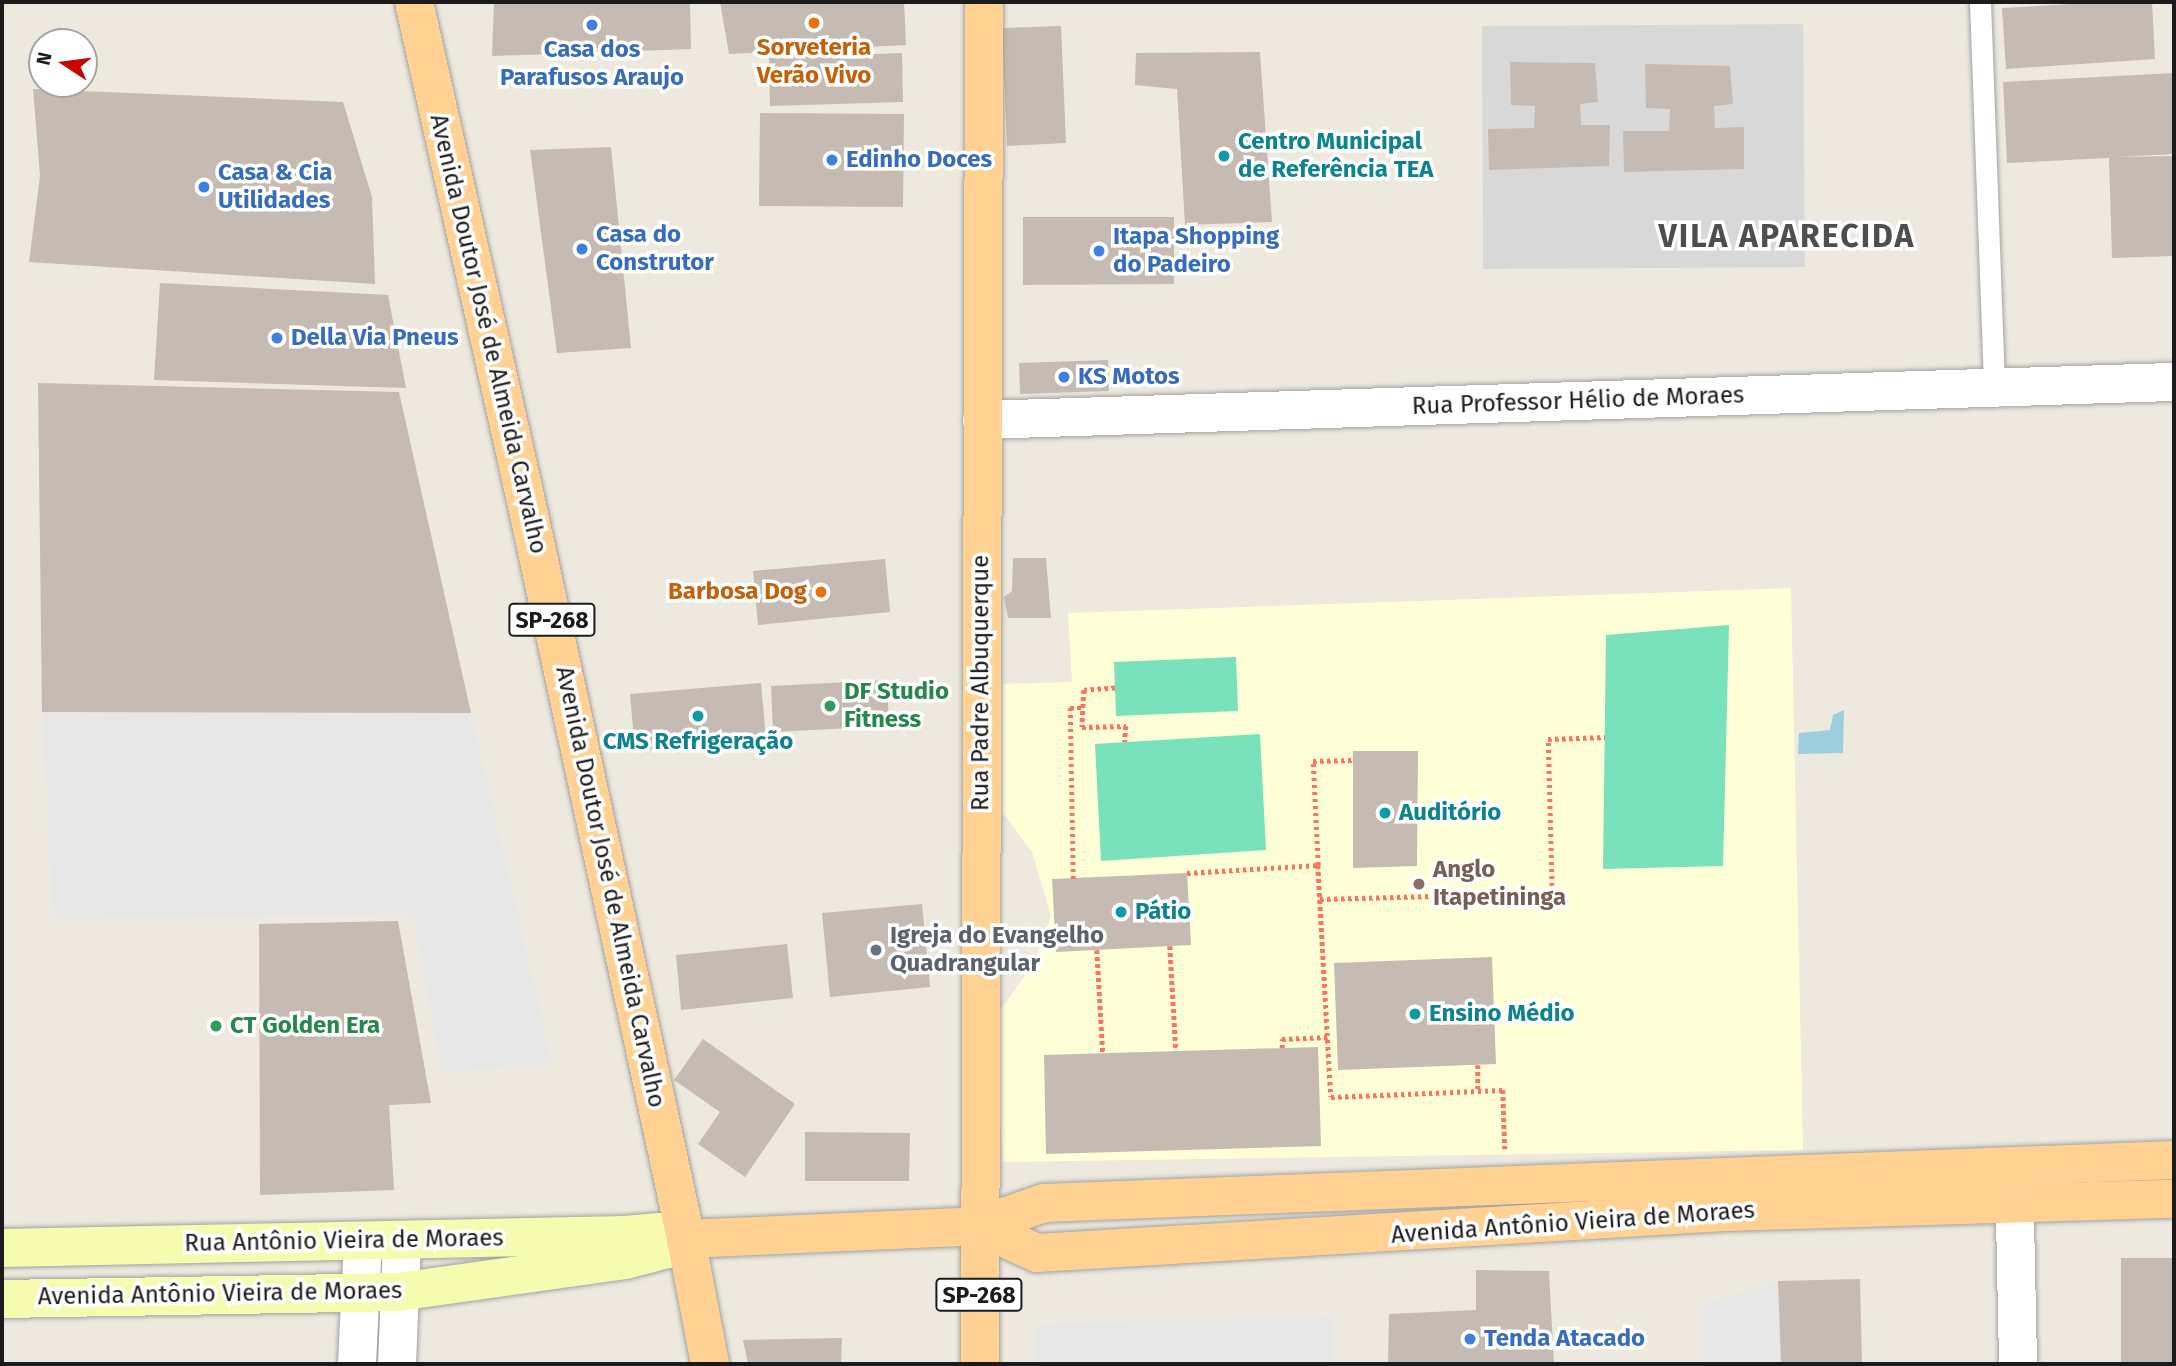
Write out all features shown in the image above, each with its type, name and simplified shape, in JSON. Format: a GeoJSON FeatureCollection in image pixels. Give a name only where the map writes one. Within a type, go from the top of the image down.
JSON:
{"type":"FeatureCollection","features":[{"type":"Feature","properties":{"kind":"main road","name":"Avenida Doutor José de Almeida Carvalho"},"geometry":{"type":"LineString","coordinates":[[414,2],[686,1239],[710,1364]]}},
{"type":"Feature","properties":{"kind":"main road","name":"Rua Padre Albuquerque"},"geometry":{"type":"LineString","coordinates":[[980,1364],[978,1226],[984,2]]}},
{"type":"Feature","properties":{"kind":"main road","name":"Avenida Antônio Vieira de Moraes"},"geometry":{"type":"LineString","coordinates":[[2014,1185],[2174,1160]]}},
{"type":"Feature","properties":{"kind":"main road","name":"Avenida Antônio Vieira de Moraes"},"geometry":{"type":"LineString","coordinates":[[2,1299],[380,1294],[626,1260],[667,1249],[686,1239],[978,1226],[1044,1203],[1506,1185],[2014,1185],[2174,1199]]}},
{"type":"Feature","properties":{"kind":"main road"},"geometry":{"type":"LineString","coordinates":[[1506,1185],[1507,1227]]}},
{"type":"Feature","properties":{"kind":"main road","name":"Avenida Antônio Vieira de Moraes"},"geometry":{"type":"LineString","coordinates":[[978,1226],[1037,1253],[1727,1212],[1956,1186]]}},
{"type":"Feature","properties":{"kind":"main road","name":"Rua Antônio Vieira de Moraes"},"geometry":{"type":"LineString","coordinates":[[2,1248],[625,1235],[661,1232],[686,1239]]}},
{"type":"Feature","properties":{"kind":"street","name":"Rua Professor Hélio de Moraes"},"geometry":{"type":"LineString","coordinates":[[982,420],[2174,382]]}},
{"type":"Feature","properties":{"kind":"street"},"geometry":{"type":"LineString","coordinates":[[2014,1185],[2018,1364]]}},
{"type":"Feature","properties":{"kind":"street"},"geometry":{"type":"LineString","coordinates":[[357,1364],[380,1294],[402,1240]]}},
{"type":"Feature","properties":{"kind":"street"},"geometry":{"type":"LineString","coordinates":[[363,1241],[380,1294],[397,1364]]}},
{"type":"Feature","properties":{"kind":"lane"},"geometry":{"type":"LineString","coordinates":[[1980,2],[1994,388]]}},
{"type":"Feature","properties":{"kind":"path"},"geometry":{"type":"LineString","coordinates":[[1115,688],[1084,690],[1082,727],[1126,726],[1125,742]]}},
{"type":"Feature","properties":{"kind":"path"},"geometry":{"type":"LineString","coordinates":[[1073,879],[1070,708],[1083,708]]}},
{"type":"Feature","properties":{"kind":"path"},"geometry":{"type":"LineString","coordinates":[[1321,899],[1552,892],[1548,739],[1605,737]]}},
{"type":"Feature","properties":{"kind":"path"},"geometry":{"type":"LineString","coordinates":[[1353,760],[1313,761],[1331,1097],[1503,1090],[1506,1185]]}},
{"type":"Feature","properties":{"kind":"path"},"geometry":{"type":"LineString","coordinates":[[1187,873],[1318,865]]}},
{"type":"Feature","properties":{"kind":"path"},"geometry":{"type":"LineString","coordinates":[[1170,946],[1176,1051]]}},
{"type":"Feature","properties":{"kind":"path"},"geometry":{"type":"LineString","coordinates":[[1097,950],[1103,1054]]}},
{"type":"Feature","properties":{"kind":"path"},"geometry":{"type":"LineString","coordinates":[[1282,1048],[1282,1039],[1328,1037]]}},
{"type":"Feature","properties":{"kind":"path"},"geometry":{"type":"LineString","coordinates":[[1478,1065],[1478,1089]]}},
{"type":"Feature","properties":{"kind":"shaded area"},"geometry":{"type":"Polygon","coordinates":[[[1803,24],[1805,267],[1483,269],[1482,26],[1803,24]]]}},
{"type":"Feature","properties":{"kind":"shaded area","name":"Anglo Itapetininga"},"geometry":{"type":"Polygon","coordinates":[[[1791,588],[1803,1150],[1003,1162],[993,1020],[1034,963],[1051,916],[1032,852],[996,804],[996,684],[1072,682],[1068,613],[1791,588]]]}},
{"type":"Feature","properties":{"kind":"shaded area"},"geometry":{"type":"Polygon","coordinates":[[[42,712],[471,713],[552,1063],[442,1072],[413,914],[53,918],[42,712]]]}},
{"type":"Feature","properties":{"kind":"shaded area"},"geometry":{"type":"Polygon","coordinates":[[[1778,1281],[1781,1364],[1704,1364],[1702,1305],[1778,1281]]]}},
{"type":"Feature","properties":{"kind":"shaded area"},"geometry":{"type":"Polygon","coordinates":[[[1333,1317],[1334,1364],[1035,1364],[1034,1325],[1333,1317]]]}},
{"type":"Feature","properties":{"kind":"green space"},"geometry":{"type":"Polygon","coordinates":[[[1729,625],[1723,866],[1603,869],[1606,635],[1729,625]]]}},
{"type":"Feature","properties":{"kind":"green space"},"geometry":{"type":"Polygon","coordinates":[[[1236,657],[1238,711],[1116,716],[1114,662],[1236,657]]]}},
{"type":"Feature","properties":{"kind":"green space"},"geometry":{"type":"Polygon","coordinates":[[[1260,734],[1266,850],[1101,861],[1095,744],[1260,734]]]}},
{"type":"Feature","properties":{"kind":"water"},"geometry":{"type":"Polygon","coordinates":[[[1844,710],[1843,753],[1798,754],[1799,733],[1830,730],[1833,715],[1844,710]]]}},
{"type":"Feature","properties":{"kind":"building","name":"Casa dos Parafusos Araujo"},"geometry":{"type":"Polygon","coordinates":[[[494,2],[690,2],[691,49],[492,56],[494,2]]]}},
{"type":"Feature","properties":{"kind":"building","name":"Sorveteria Verão Vivo"},"geometry":{"type":"Polygon","coordinates":[[[720,2],[904,2],[906,45],[729,54],[720,2]]]}},
{"type":"Feature","properties":{"kind":"building"},"geometry":{"type":"Polygon","coordinates":[[[2152,2],[2155,59],[2006,69],[2002,8],[2152,2]]]}},
{"type":"Feature","properties":{"kind":"building"},"geometry":{"type":"Polygon","coordinates":[[[1061,26],[1066,143],[1007,146],[1002,28],[1061,26]]]}},
{"type":"Feature","properties":{"kind":"building","name":"Centro Municipal de Referência TEA"},"geometry":{"type":"Polygon","coordinates":[[[1260,52],[1272,222],[1185,225],[1177,89],[1135,85],[1136,53],[1260,52]]]}},
{"type":"Feature","properties":{"kind":"building"},"geometry":{"type":"Polygon","coordinates":[[[902,53],[903,102],[770,106],[769,58],[902,53]]]}},
{"type":"Feature","properties":{"kind":"building"},"geometry":{"type":"Polygon","coordinates":[[[1510,62],[1595,63],[1598,102],[1580,104],[1581,125],[1610,125],[1609,166],[1489,170],[1488,129],[1534,128],[1535,106],[1511,105],[1510,62]]]}},
{"type":"Feature","properties":{"kind":"building"},"geometry":{"type":"Polygon","coordinates":[[[1645,64],[1730,66],[1733,104],[1714,106],[1715,128],[1744,127],[1744,169],[1624,172],[1623,131],[1669,131],[1670,109],[1646,108],[1645,64]]]}},
{"type":"Feature","properties":{"kind":"building"},"geometry":{"type":"Polygon","coordinates":[[[2174,73],[2174,154],[2116,157],[2174,156],[2174,256],[2112,258],[2109,158],[2007,163],[2003,82],[2174,73]]]}},
{"type":"Feature","properties":{"kind":"building","name":"Casa & Cia Utilidades"},"geometry":{"type":"Polygon","coordinates":[[[98,92],[343,102],[372,197],[375,284],[29,262],[40,176],[34,98],[98,98],[98,92]]]}},
{"type":"Feature","properties":{"kind":"building","name":"Edinho Doces"},"geometry":{"type":"Polygon","coordinates":[[[760,113],[904,114],[903,207],[759,206],[760,113]]]}},
{"type":"Feature","properties":{"kind":"building","name":"Casa do Construtor"},"geometry":{"type":"Polygon","coordinates":[[[611,147],[631,348],[557,353],[530,150],[611,147]]]}},
{"type":"Feature","properties":{"kind":"building","name":"Itapa Shopping do Padeiro"},"geometry":{"type":"Polygon","coordinates":[[[1023,217],[1174,217],[1174,284],[1023,285],[1023,217]]]}},
{"type":"Feature","properties":{"kind":"building","name":"Della Via Pneus"},"geometry":{"type":"Polygon","coordinates":[[[160,283],[388,295],[406,388],[154,380],[160,283]]]}},
{"type":"Feature","properties":{"kind":"building","name":"KS Motos"},"geometry":{"type":"Polygon","coordinates":[[[1108,360],[1109,391],[1020,394],[1019,363],[1108,360]]]}},
{"type":"Feature","properties":{"kind":"building"},"geometry":{"type":"Polygon","coordinates":[[[38,383],[399,392],[471,713],[42,712],[38,383]]]}},
{"type":"Feature","properties":{"kind":"building"},"geometry":{"type":"Polygon","coordinates":[[[1013,558],[1046,558],[1051,618],[1008,618],[1004,597],[1012,591],[1013,558]]]}},
{"type":"Feature","properties":{"kind":"building","name":"Barbosa Dog"},"geometry":{"type":"Polygon","coordinates":[[[885,559],[890,612],[758,625],[753,571],[885,559]]]}},
{"type":"Feature","properties":{"kind":"building","name":"DF Studio Fitness"},"geometry":{"type":"Polygon","coordinates":[[[887,680],[889,726],[773,732],[771,686],[887,680]]]}},
{"type":"Feature","properties":{"kind":"building","name":"CMS Refrigeração"},"geometry":{"type":"Polygon","coordinates":[[[761,683],[766,739],[635,751],[630,694],[761,683]]]}},
{"type":"Feature","properties":{"kind":"building","name":"Auditório"},"geometry":{"type":"Polygon","coordinates":[[[1353,751],[1418,751],[1417,866],[1353,868],[1353,751]]]}},
{"type":"Feature","properties":{"kind":"building","name":"Pátio"},"geometry":{"type":"Polygon","coordinates":[[[1187,873],[1191,945],[1056,952],[1052,879],[1187,873]]]}},
{"type":"Feature","properties":{"kind":"building","name":"Igreja do Evangelho Quadrangular"},"geometry":{"type":"Polygon","coordinates":[[[922,904],[930,987],[830,997],[822,913],[922,904]]]}},
{"type":"Feature","properties":{"kind":"building"},"geometry":{"type":"Polygon","coordinates":[[[398,921],[431,1103],[389,1105],[394,1190],[260,1195],[259,924],[398,921]]]}},
{"type":"Feature","properties":{"kind":"building"},"geometry":{"type":"Polygon","coordinates":[[[787,944],[793,998],[681,1010],[676,955],[787,944]]]}},
{"type":"Feature","properties":{"kind":"building","name":"Ensino Médio"},"geometry":{"type":"Polygon","coordinates":[[[1492,957],[1496,1064],[1338,1070],[1334,963],[1492,957]]]}},
{"type":"Feature","properties":{"kind":"building"},"geometry":{"type":"Polygon","coordinates":[[[703,1039],[795,1104],[745,1177],[698,1144],[720,1112],[674,1080],[703,1039]]]}},
{"type":"Feature","properties":{"kind":"building"},"geometry":{"type":"Polygon","coordinates":[[[1318,1047],[1321,1146],[1046,1154],[1044,1055],[1318,1047]]]}},
{"type":"Feature","properties":{"kind":"building"},"geometry":{"type":"Polygon","coordinates":[[[805,1132],[910,1133],[909,1181],[805,1181],[805,1132]]]}},
{"type":"Feature","properties":{"kind":"building"},"geometry":{"type":"Polygon","coordinates":[[[2121,1258],[2174,1258],[2174,1364],[2121,1364],[2121,1258]]]}},
{"type":"Feature","properties":{"kind":"building","name":"Tenda Atacado"},"geometry":{"type":"Polygon","coordinates":[[[1476,1270],[1549,1271],[1554,1364],[1388,1364],[1389,1314],[1476,1310],[1476,1270]]]}},
{"type":"Feature","properties":{"kind":"building"},"geometry":{"type":"Polygon","coordinates":[[[1860,1279],[1862,1364],[1781,1364],[1778,1281],[1860,1279]]]}},
{"type":"Feature","properties":{"kind":"building"},"geometry":{"type":"Polygon","coordinates":[[[842,1338],[841,1364],[748,1364],[743,1340],[842,1338]]]}},
{"type":"Feature","properties":{"kind":"place","name":"Sorveteria Verão Vivo"},"geometry":{"type":"Point","coordinates":[814,23]}},
{"type":"Feature","properties":{"kind":"place","name":"Casa dos Parafusos Araujo"},"geometry":{"type":"Point","coordinates":[592,25]}},
{"type":"Feature","properties":{"kind":"place","name":"Centro Municipal de Referência TEA"},"geometry":{"type":"Point","coordinates":[1224,156]}},
{"type":"Feature","properties":{"kind":"place","name":"Edinho Doces"},"geometry":{"type":"Point","coordinates":[832,160]}},
{"type":"Feature","properties":{"kind":"place","name":"Casa & Cia Utilidades"},"geometry":{"type":"Point","coordinates":[204,187]}},
{"type":"Feature","properties":{"kind":"place","name":"Casa do Construtor"},"geometry":{"type":"Point","coordinates":[582,249]}},
{"type":"Feature","properties":{"kind":"place","name":"Itapa Shopping do Padeiro"},"geometry":{"type":"Point","coordinates":[1099,251]}},
{"type":"Feature","properties":{"kind":"place","name":"Della Via Pneus"},"geometry":{"type":"Point","coordinates":[277,338]}},
{"type":"Feature","properties":{"kind":"place","name":"KS Motos"},"geometry":{"type":"Point","coordinates":[1064,377]}},
{"type":"Feature","properties":{"kind":"place","name":"Barbosa Dog"},"geometry":{"type":"Point","coordinates":[821,592]}},
{"type":"Feature","properties":{"kind":"place","name":"DF Studio Fitness"},"geometry":{"type":"Point","coordinates":[830,706]}},
{"type":"Feature","properties":{"kind":"place","name":"CMS Refrigeração"},"geometry":{"type":"Point","coordinates":[698,716]}},
{"type":"Feature","properties":{"kind":"place","name":"Auditório"},"geometry":{"type":"Point","coordinates":[1385,813]}},
{"type":"Feature","properties":{"kind":"place","name":"Anglo Itapetininga"},"geometry":{"type":"Point","coordinates":[1419,884]}},
{"type":"Feature","properties":{"kind":"place","name":"Pátio"},"geometry":{"type":"Point","coordinates":[1121,912]}},
{"type":"Feature","properties":{"kind":"place","name":"Igreja do Evangelho Quadrangular"},"geometry":{"type":"Point","coordinates":[876,950]}},
{"type":"Feature","properties":{"kind":"place","name":"Ensino Médio"},"geometry":{"type":"Point","coordinates":[1415,1014]}},
{"type":"Feature","properties":{"kind":"place","name":"CT Golden Era"},"geometry":{"type":"Point","coordinates":[216,1026]}},
{"type":"Feature","properties":{"kind":"place","name":"Tenda Atacado"},"geometry":{"type":"Point","coordinates":[1470,1339]}},
{"type":"Feature","properties":{"kind":"district","name":"VILA APARECIDA"},"geometry":{"type":"Point","coordinates":[1787,236]}}]}
